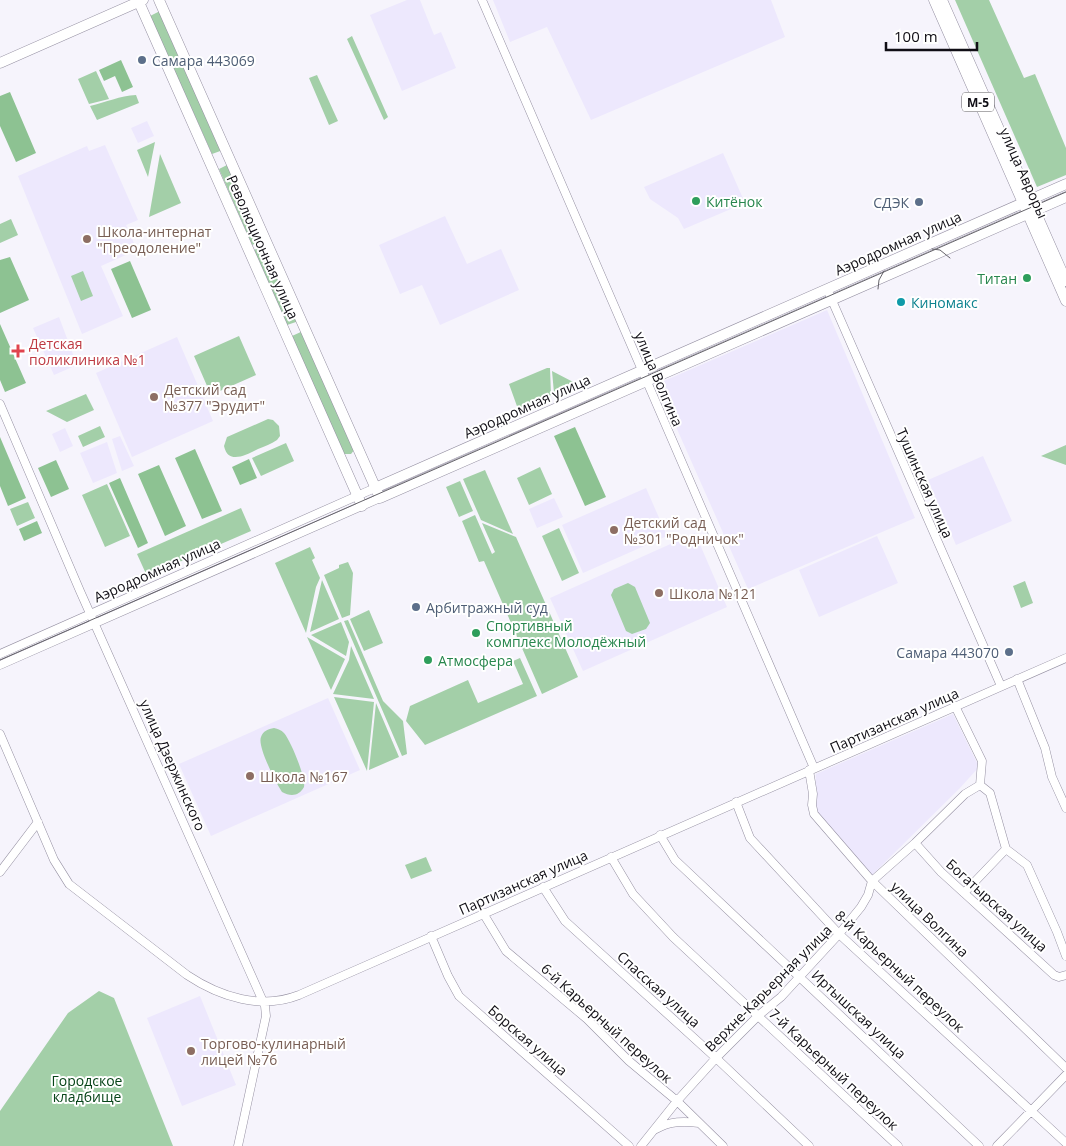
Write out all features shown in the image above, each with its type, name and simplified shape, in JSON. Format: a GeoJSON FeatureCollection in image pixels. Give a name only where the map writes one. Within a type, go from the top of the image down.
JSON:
{"type":"FeatureCollection","features":[{"type":"Feature","properties":{"kind":"main road","name":"Революционная улица"},"geometry":{"type":"LineString","coordinates":[[159,0],[380,498]]}},
{"type":"Feature","properties":{"kind":"main road","name":"улица Авроры"},"geometry":{"type":"LineString","coordinates":[[934,0],[1031,213],[1066,301]]}},
{"type":"Feature","properties":{"kind":"main road","name":"улица Авроры"},"geometry":{"type":"LineString","coordinates":[[942,0],[1026,202]]}},
{"type":"Feature","properties":{"kind":"main road","name":"Революционная улица"},"geometry":{"type":"LineString","coordinates":[[140,1],[362,506]]}},
{"type":"Feature","properties":{"kind":"main road"},"geometry":{"type":"LineString","coordinates":[[0,63],[140,1]]}},
{"type":"Feature","properties":{"kind":"main road","name":"Аэродромная улица"},"geometry":{"type":"LineString","coordinates":[[374,488],[1066,184]]}},
{"type":"Feature","properties":{"kind":"main road","name":"Аэродромная улица"},"geometry":{"type":"LineString","coordinates":[[380,498],[1066,197]]}},
{"type":"Feature","properties":{"kind":"main road","name":"улица Авроры"},"geometry":{"type":"LineString","coordinates":[[1031,213],[1066,281]]}},
{"type":"Feature","properties":{"kind":"main road"},"geometry":{"type":"LineString","coordinates":[[341,457],[352,458],[356,455],[357,448]]}},
{"type":"Feature","properties":{"kind":"street","name":"улица Волгина"},"geometry":{"type":"LineString","coordinates":[[482,0],[812,769],[812,805],[814,814],[872,881],[1066,1068]]}},
{"type":"Feature","properties":{"kind":"street","name":"Тушинская улица"},"geometry":{"type":"LineString","coordinates":[[827,289],[1001,686]]}},
{"type":"Feature","properties":{"kind":"street","name":"улица Дзержинского"},"geometry":{"type":"LineString","coordinates":[[0,404],[91,614],[264,1001],[266,1016],[238,1146]]}},
{"type":"Feature","properties":{"kind":"street","name":"Аэродромная улица"},"geometry":{"type":"LineString","coordinates":[[0,654],[374,488]]}},
{"type":"Feature","properties":{"kind":"street","name":"Аэродромная улица"},"geometry":{"type":"LineString","coordinates":[[0,665],[380,498]]}},
{"type":"Feature","properties":{"kind":"street","name":"Партизанская улица"},"geometry":{"type":"LineString","coordinates":[[0,734],[61,873],[69,884],[206,988],[233,997],[264,1001],[292,997],[955,706],[1065,660]]}},
{"type":"Feature","properties":{"kind":"street"},"geometry":{"type":"LineString","coordinates":[[1017,679],[1045,748],[1052,777],[1066,808]]}},
{"type":"Feature","properties":{"kind":"street"},"geometry":{"type":"LineString","coordinates":[[955,706],[982,761],[980,785],[990,794],[1006,849],[1026,865],[1066,956]]}},
{"type":"Feature","properties":{"kind":"street","name":"Верхне-Карьерная улица"},"geometry":{"type":"LineString","coordinates":[[641,1146],[677,1101],[716,1058],[759,1015],[781,997],[799,975],[839,934],[861,907],[868,895],[872,881],[915,843],[965,794],[980,785]]}},
{"type":"Feature","properties":{"kind":"street","name":"8-й Карьерный переулок"},"geometry":{"type":"LineString","coordinates":[[736,802],[750,838],[839,934],[1066,1143]]}},
{"type":"Feature","properties":{"kind":"street"},"geometry":{"type":"LineString","coordinates":[[0,872],[38,822]]}},
{"type":"Feature","properties":{"kind":"street","name":"Иртышская улица"},"geometry":{"type":"LineString","coordinates":[[660,835],[675,860],[979,1146]]}},
{"type":"Feature","properties":{"kind":"street","name":"Богатырская улица"},"geometry":{"type":"LineString","coordinates":[[915,843],[941,872],[1054,975],[1059,977],[1066,975]]}},
{"type":"Feature","properties":{"kind":"street"},"geometry":{"type":"LineString","coordinates":[[964,893],[1006,849]]}},
{"type":"Feature","properties":{"kind":"street"},"geometry":{"type":"LineString","coordinates":[[0,855],[8,860]]}},
{"type":"Feature","properties":{"kind":"street","name":"7-й Карьерный переулок"},"geometry":{"type":"LineString","coordinates":[[611,857],[633,894],[674,937],[898,1146]]}},
{"type":"Feature","properties":{"kind":"street","name":"Спасская улица"},"geometry":{"type":"LineString","coordinates":[[543,887],[565,921],[716,1058],[809,1146]]}},
{"type":"Feature","properties":{"kind":"street","name":"6-й Карьерный переулок"},"geometry":{"type":"LineString","coordinates":[[483,913],[506,952],[587,1019],[629,1061],[677,1101],[723,1146]]}},
{"type":"Feature","properties":{"kind":"street","name":"Борская улица"},"geometry":{"type":"LineString","coordinates":[[431,936],[448,976],[460,996],[630,1146]]}},
{"type":"Feature","properties":{"kind":"street"},"geometry":{"type":"LineString","coordinates":[[997,1146],[1066,1075]]}},
{"type":"Feature","properties":{"kind":"street"},"geometry":{"type":"LineString","coordinates":[[654,1130],[662,1125],[677,1122],[699,1123]]}},
{"type":"Feature","properties":{"kind":"shaded area"},"geometry":{"type":"Polygon","coordinates":[[[407,0],[420,0],[434,35],[441,32],[456,68],[402,91],[370,15],[407,0]]]}},
{"type":"Feature","properties":{"kind":"shaded area"},"geometry":{"type":"Polygon","coordinates":[[[493,0],[771,0],[785,37],[591,120],[547,27],[510,42],[493,0]]]}},
{"type":"Feature","properties":{"kind":"shaded area"},"geometry":{"type":"Polygon","coordinates":[[[147,121],[154,136],[138,143],[131,128],[147,121]]]}},
{"type":"Feature","properties":{"kind":"shaded area","name":"Школа-интернат \"Преодоление\""},"geometry":{"type":"Polygon","coordinates":[[[105,145],[138,220],[126,225],[137,250],[101,266],[123,316],[82,334],[18,176],[87,146],[89,151],[105,145]]]}},
{"type":"Feature","properties":{"kind":"shaded area"},"geometry":{"type":"Polygon","coordinates":[[[723,153],[745,203],[684,229],[678,218],[650,199],[644,187],[723,153]]]}},
{"type":"Feature","properties":{"kind":"shaded area"},"geometry":{"type":"Polygon","coordinates":[[[445,216],[467,264],[501,249],[519,290],[440,325],[422,285],[400,294],[379,245],[445,216]]]}},
{"type":"Feature","properties":{"kind":"shaded area"},"geometry":{"type":"Polygon","coordinates":[[[827,310],[915,518],[748,589],[657,384],[827,310]]]}},
{"type":"Feature","properties":{"kind":"shaded area"},"geometry":{"type":"Polygon","coordinates":[[[59,317],[77,365],[54,375],[33,328],[59,317]]]}},
{"type":"Feature","properties":{"kind":"shaded area","name":"Детский сад №377 \"Эрудит\""},"geometry":{"type":"Polygon","coordinates":[[[177,337],[213,421],[132,457],[96,373],[177,337]]]}},
{"type":"Feature","properties":{"kind":"shaded area"},"geometry":{"type":"Polygon","coordinates":[[[65,428],[73,446],[60,452],[52,434],[65,428]]]}},
{"type":"Feature","properties":{"kind":"shaded area"},"geometry":{"type":"Polygon","coordinates":[[[120,436],[134,466],[122,471],[112,439],[120,436]]]}},
{"type":"Feature","properties":{"kind":"shaded area"},"geometry":{"type":"Polygon","coordinates":[[[107,442],[117,473],[93,483],[80,453],[107,442]]]}},
{"type":"Feature","properties":{"kind":"shaded area"},"geometry":{"type":"Polygon","coordinates":[[[983,456],[1012,521],[956,545],[928,480],[983,456]]]}},
{"type":"Feature","properties":{"kind":"shaded area","name":"Детский сад №301 \"Родничок\""},"geometry":{"type":"Polygon","coordinates":[[[646,488],[667,536],[583,573],[562,525],[646,488]]]}},
{"type":"Feature","properties":{"kind":"shaded area"},"geometry":{"type":"Polygon","coordinates":[[[554,498],[563,517],[537,528],[529,509],[554,498]]]}},
{"type":"Feature","properties":{"kind":"shaded area","name":"Школа №121"},"geometry":{"type":"Polygon","coordinates":[[[695,533],[727,607],[583,671],[550,598],[695,533]]]}},
{"type":"Feature","properties":{"kind":"shaded area"},"geometry":{"type":"Polygon","coordinates":[[[877,536],[898,583],[819,617],[799,570],[877,536]]]}},
{"type":"Feature","properties":{"kind":"shaded area","name":"Школа №167"},"geometry":{"type":"Polygon","coordinates":[[[328,698],[360,770],[211,836],[179,764],[328,698]]]}},
{"type":"Feature","properties":{"kind":"shaded area"},"geometry":{"type":"Polygon","coordinates":[[[953,714],[979,767],[872,875],[817,813],[814,805],[816,774],[953,714]]]}},
{"type":"Feature","properties":{"kind":"shaded area","name":"Торгово-кулинарный лицей №76"},"geometry":{"type":"Polygon","coordinates":[[[200,996],[236,1085],[182,1106],[147,1018],[200,996]]]}},
{"type":"Feature","properties":{"kind":"green space"},"geometry":{"type":"Polygon","coordinates":[[[955,0],[989,0],[1024,78],[1035,74],[1066,148],[1066,175],[1037,187],[955,0]]]}},
{"type":"Feature","properties":{"kind":"green space"},"geometry":{"type":"Polygon","coordinates":[[[162,10],[223,150],[212,154],[150,16],[162,10]]]}},
{"type":"Feature","properties":{"kind":"green space"},"geometry":{"type":"Polygon","coordinates":[[[352,36],[388,117],[384,120],[347,39],[352,36]]]}},
{"type":"Feature","properties":{"kind":"green space"},"geometry":{"type":"Polygon","coordinates":[[[121,60],[133,87],[122,92],[115,76],[104,81],[99,70],[121,60]]]}},
{"type":"Feature","properties":{"kind":"green space"},"geometry":{"type":"Polygon","coordinates":[[[96,71],[109,99],[89,104],[78,79],[96,71]]]}},
{"type":"Feature","properties":{"kind":"green space"},"geometry":{"type":"Polygon","coordinates":[[[317,75],[338,121],[329,125],[309,78],[317,75]]]}},
{"type":"Feature","properties":{"kind":"green space"},"geometry":{"type":"Polygon","coordinates":[[[10,92],[36,153],[16,162],[0,126],[0,96],[10,92]]]}},
{"type":"Feature","properties":{"kind":"green space"},"geometry":{"type":"Polygon","coordinates":[[[136,95],[139,103],[97,120],[90,106],[119,98],[136,95]]]}},
{"type":"Feature","properties":{"kind":"green space"},"geometry":{"type":"Polygon","coordinates":[[[155,142],[148,177],[137,150],[155,142]]]}},
{"type":"Feature","properties":{"kind":"green space"},"geometry":{"type":"Polygon","coordinates":[[[160,154],[181,203],[149,217],[160,154]]]}},
{"type":"Feature","properties":{"kind":"green space"},"geometry":{"type":"Polygon","coordinates":[[[229,164],[263,240],[252,245],[219,169],[229,164]]]}},
{"type":"Feature","properties":{"kind":"green space"},"geometry":{"type":"Polygon","coordinates":[[[11,219],[18,235],[0,243],[0,224],[11,219]]]}},
{"type":"Feature","properties":{"kind":"green space"},"geometry":{"type":"Polygon","coordinates":[[[266,245],[299,321],[287,325],[254,250],[266,245]]]}},
{"type":"Feature","properties":{"kind":"green space"},"geometry":{"type":"Polygon","coordinates":[[[10,257],[29,300],[0,313],[0,260],[10,257]]]}},
{"type":"Feature","properties":{"kind":"green space"},"geometry":{"type":"Polygon","coordinates":[[[130,261],[151,310],[132,318],[111,269],[130,261]]]}},
{"type":"Feature","properties":{"kind":"green space"},"geometry":{"type":"Polygon","coordinates":[[[83,271],[93,296],[81,301],[71,276],[83,271]]]}},
{"type":"Feature","properties":{"kind":"green space"},"geometry":{"type":"Polygon","coordinates":[[[0,324],[26,383],[5,392],[0,380],[0,324]]]}},
{"type":"Feature","properties":{"kind":"green space"},"geometry":{"type":"Polygon","coordinates":[[[303,331],[355,449],[351,454],[344,454],[292,336],[303,331]]]}},
{"type":"Feature","properties":{"kind":"green space"},"geometry":{"type":"Polygon","coordinates":[[[239,336],[256,375],[211,395],[194,356],[239,336]]]}},
{"type":"Feature","properties":{"kind":"green space"},"geometry":{"type":"Polygon","coordinates":[[[550,368],[551,395],[518,409],[509,384],[550,368]]]}},
{"type":"Feature","properties":{"kind":"green space"},"geometry":{"type":"Polygon","coordinates":[[[552,371],[577,384],[554,393],[552,371]]]}},
{"type":"Feature","properties":{"kind":"green space"},"geometry":{"type":"Polygon","coordinates":[[[86,394],[94,410],[67,422],[46,411],[86,394]]]}},
{"type":"Feature","properties":{"kind":"green space"},"geometry":{"type":"Polygon","coordinates":[[[268,419],[273,420],[279,426],[280,436],[277,440],[238,457],[233,457],[226,452],[224,446],[227,437],[268,419]]]}},
{"type":"Feature","properties":{"kind":"green space"},"geometry":{"type":"Polygon","coordinates":[[[100,426],[105,437],[83,447],[78,436],[100,426]]]}},
{"type":"Feature","properties":{"kind":"green space"},"geometry":{"type":"Polygon","coordinates":[[[575,427],[606,497],[585,506],[554,436],[575,427]]]}},
{"type":"Feature","properties":{"kind":"green space"},"geometry":{"type":"Polygon","coordinates":[[[0,437],[26,498],[8,506],[0,486],[0,437]]]}},
{"type":"Feature","properties":{"kind":"green space"},"geometry":{"type":"Polygon","coordinates":[[[286,443],[294,461],[261,476],[252,458],[286,443]]]}},
{"type":"Feature","properties":{"kind":"green space"},"geometry":{"type":"Polygon","coordinates":[[[1066,445],[1066,465],[1041,456],[1066,445]]]}},
{"type":"Feature","properties":{"kind":"green space"},"geometry":{"type":"Polygon","coordinates":[[[195,449],[222,511],[202,519],[175,458],[195,449]]]}},
{"type":"Feature","properties":{"kind":"green space"},"geometry":{"type":"Polygon","coordinates":[[[249,459],[257,478],[240,485],[232,467],[249,459]]]}},
{"type":"Feature","properties":{"kind":"green space"},"geometry":{"type":"Polygon","coordinates":[[[56,460],[69,489],[51,497],[38,468],[56,460]]]}},
{"type":"Feature","properties":{"kind":"green space"},"geometry":{"type":"Polygon","coordinates":[[[159,465],[186,526],[165,536],[138,474],[159,465]]]}},
{"type":"Feature","properties":{"kind":"green space"},"geometry":{"type":"Polygon","coordinates":[[[540,467],[552,494],[529,505],[517,478],[540,467]]]}},
{"type":"Feature","properties":{"kind":"green space"},"geometry":{"type":"Polygon","coordinates":[[[485,470],[513,534],[481,520],[463,479],[485,470]]]}},
{"type":"Feature","properties":{"kind":"green space"},"geometry":{"type":"Polygon","coordinates":[[[120,478],[148,543],[138,548],[109,483],[120,478]]]}},
{"type":"Feature","properties":{"kind":"green space"},"geometry":{"type":"Polygon","coordinates":[[[460,481],[473,511],[459,517],[446,487],[460,481]]]}},
{"type":"Feature","properties":{"kind":"green space"},"geometry":{"type":"Polygon","coordinates":[[[107,484],[130,536],[105,547],[82,495],[107,484]]]}},
{"type":"Feature","properties":{"kind":"green space"},"geometry":{"type":"Polygon","coordinates":[[[28,502],[35,518],[17,526],[10,509],[28,502]]]}},
{"type":"Feature","properties":{"kind":"green space"},"geometry":{"type":"Polygon","coordinates":[[[241,508],[251,531],[147,576],[137,554],[241,508]]]}},
{"type":"Feature","properties":{"kind":"green space"},"geometry":{"type":"Polygon","coordinates":[[[475,515],[492,554],[495,552],[482,523],[516,537],[578,677],[542,694],[484,561],[479,562],[462,521],[475,515]]]}},
{"type":"Feature","properties":{"kind":"green space"},"geometry":{"type":"Polygon","coordinates":[[[37,521],[42,533],[24,541],[19,529],[37,521]]]}},
{"type":"Feature","properties":{"kind":"green space"},"geometry":{"type":"Polygon","coordinates":[[[559,528],[579,573],[562,581],[542,536],[559,528]]]}},
{"type":"Feature","properties":{"kind":"green space"},"geometry":{"type":"Polygon","coordinates":[[[310,547],[315,558],[312,560],[320,578],[316,587],[306,633],[275,563],[310,547]]]}},
{"type":"Feature","properties":{"kind":"green space"},"geometry":{"type":"Polygon","coordinates":[[[348,562],[353,573],[350,615],[342,618],[324,575],[339,568],[339,565],[348,562]]]}},
{"type":"Feature","properties":{"kind":"green space"},"geometry":{"type":"Polygon","coordinates":[[[322,580],[339,619],[310,632],[322,580]]]}},
{"type":"Feature","properties":{"kind":"green space"},"geometry":{"type":"Polygon","coordinates":[[[1025,581],[1033,603],[1021,608],[1013,586],[1025,581]]]}},
{"type":"Feature","properties":{"kind":"green space"},"geometry":{"type":"Polygon","coordinates":[[[628,583],[635,587],[650,623],[646,629],[632,634],[626,631],[611,595],[614,589],[628,583]]]}},
{"type":"Feature","properties":{"kind":"green space"},"geometry":{"type":"Polygon","coordinates":[[[369,610],[383,643],[364,651],[350,619],[369,610]]]}},
{"type":"Feature","properties":{"kind":"green space"},"geometry":{"type":"Polygon","coordinates":[[[348,620],[383,701],[403,721],[407,754],[402,756],[344,621],[348,620]]]}},
{"type":"Feature","properties":{"kind":"green space"},"geometry":{"type":"Polygon","coordinates":[[[341,622],[349,642],[346,656],[311,635],[341,622]]]}},
{"type":"Feature","properties":{"kind":"green space"},"geometry":{"type":"Polygon","coordinates":[[[307,637],[345,659],[331,690],[307,637]]]}},
{"type":"Feature","properties":{"kind":"green space"},"geometry":{"type":"Polygon","coordinates":[[[351,646],[374,699],[333,694],[349,660],[351,646]]]}},
{"type":"Feature","properties":{"kind":"green space"},"geometry":{"type":"Polygon","coordinates":[[[520,658],[537,696],[425,745],[406,721],[410,706],[468,680],[478,703],[523,684],[513,661],[520,658]]]}},
{"type":"Feature","properties":{"kind":"green space"},"geometry":{"type":"Polygon","coordinates":[[[334,697],[374,702],[367,771],[334,697]]]}},
{"type":"Feature","properties":{"kind":"green space"},"geometry":{"type":"Polygon","coordinates":[[[376,703],[399,757],[369,770],[376,703]]]}},
{"type":"Feature","properties":{"kind":"green space"},"geometry":{"type":"Polygon","coordinates":[[[274,728],[282,731],[287,737],[300,768],[304,787],[297,794],[289,795],[282,792],[264,756],[261,737],[263,733],[274,728]]]}},
{"type":"Feature","properties":{"kind":"green space"},"geometry":{"type":"Polygon","coordinates":[[[426,857],[432,871],[411,879],[405,865],[426,857]]]}},
{"type":"Feature","properties":{"kind":"green space","name":"Городское кладбище"},"geometry":{"type":"Polygon","coordinates":[[[99,991],[114,998],[173,1146],[0,1146],[0,1111],[68,1013],[99,991]]]}},
{"type":"Feature","properties":{"kind":"tram line"},"geometry":{"type":"LineString","coordinates":[[0,660],[1066,192]]}},
{"type":"Feature","properties":{"kind":"tram line"},"geometry":{"type":"LineString","coordinates":[[932,249],[940,250],[950,258]]}},
{"type":"Feature","properties":{"kind":"tram line"},"geometry":{"type":"LineString","coordinates":[[878,289],[879,280],[884,271]]}},
{"type":"Feature","properties":{"kind":"place","name":"Самара 443069"},"geometry":{"type":"Point","coordinates":[142,60]}},
{"type":"Feature","properties":{"kind":"place","name":"Китёнок"},"geometry":{"type":"Point","coordinates":[696,201]}},
{"type":"Feature","properties":{"kind":"place","name":"СДЭК"},"geometry":{"type":"Point","coordinates":[919,202]}},
{"type":"Feature","properties":{"kind":"place","name":"Школа-интернат \"Преодоление\""},"geometry":{"type":"Point","coordinates":[87,239]}},
{"type":"Feature","properties":{"kind":"place","name":"Титан"},"geometry":{"type":"Point","coordinates":[1027,278]}},
{"type":"Feature","properties":{"kind":"place","name":"Киномакс"},"geometry":{"type":"Point","coordinates":[901,302]}},
{"type":"Feature","properties":{"kind":"place","name":"Детская поликлиника №1"},"geometry":{"type":"Point","coordinates":[18,351]}},
{"type":"Feature","properties":{"kind":"place","name":"Детский сад №377 \"Эрудит\""},"geometry":{"type":"Point","coordinates":[154,397]}},
{"type":"Feature","properties":{"kind":"place","name":"Детский сад №301 \"Родничок\""},"geometry":{"type":"Point","coordinates":[614,530]}},
{"type":"Feature","properties":{"kind":"place","name":"Школа №121"},"geometry":{"type":"Point","coordinates":[659,593]}},
{"type":"Feature","properties":{"kind":"place","name":"Арбитражный суд"},"geometry":{"type":"Point","coordinates":[416,607]}},
{"type":"Feature","properties":{"kind":"place","name":"Спортивный комплекс Молодёжный"},"geometry":{"type":"Point","coordinates":[476,633]}},
{"type":"Feature","properties":{"kind":"place","name":"Самара 443070"},"geometry":{"type":"Point","coordinates":[1009,652]}},
{"type":"Feature","properties":{"kind":"place","name":"Атмосфера"},"geometry":{"type":"Point","coordinates":[428,660]}},
{"type":"Feature","properties":{"kind":"place","name":"Школа №167"},"geometry":{"type":"Point","coordinates":[250,776]}},
{"type":"Feature","properties":{"kind":"place","name":"Торгово-кулинарный лицей №76"},"geometry":{"type":"Point","coordinates":[191,1051]}}]}
